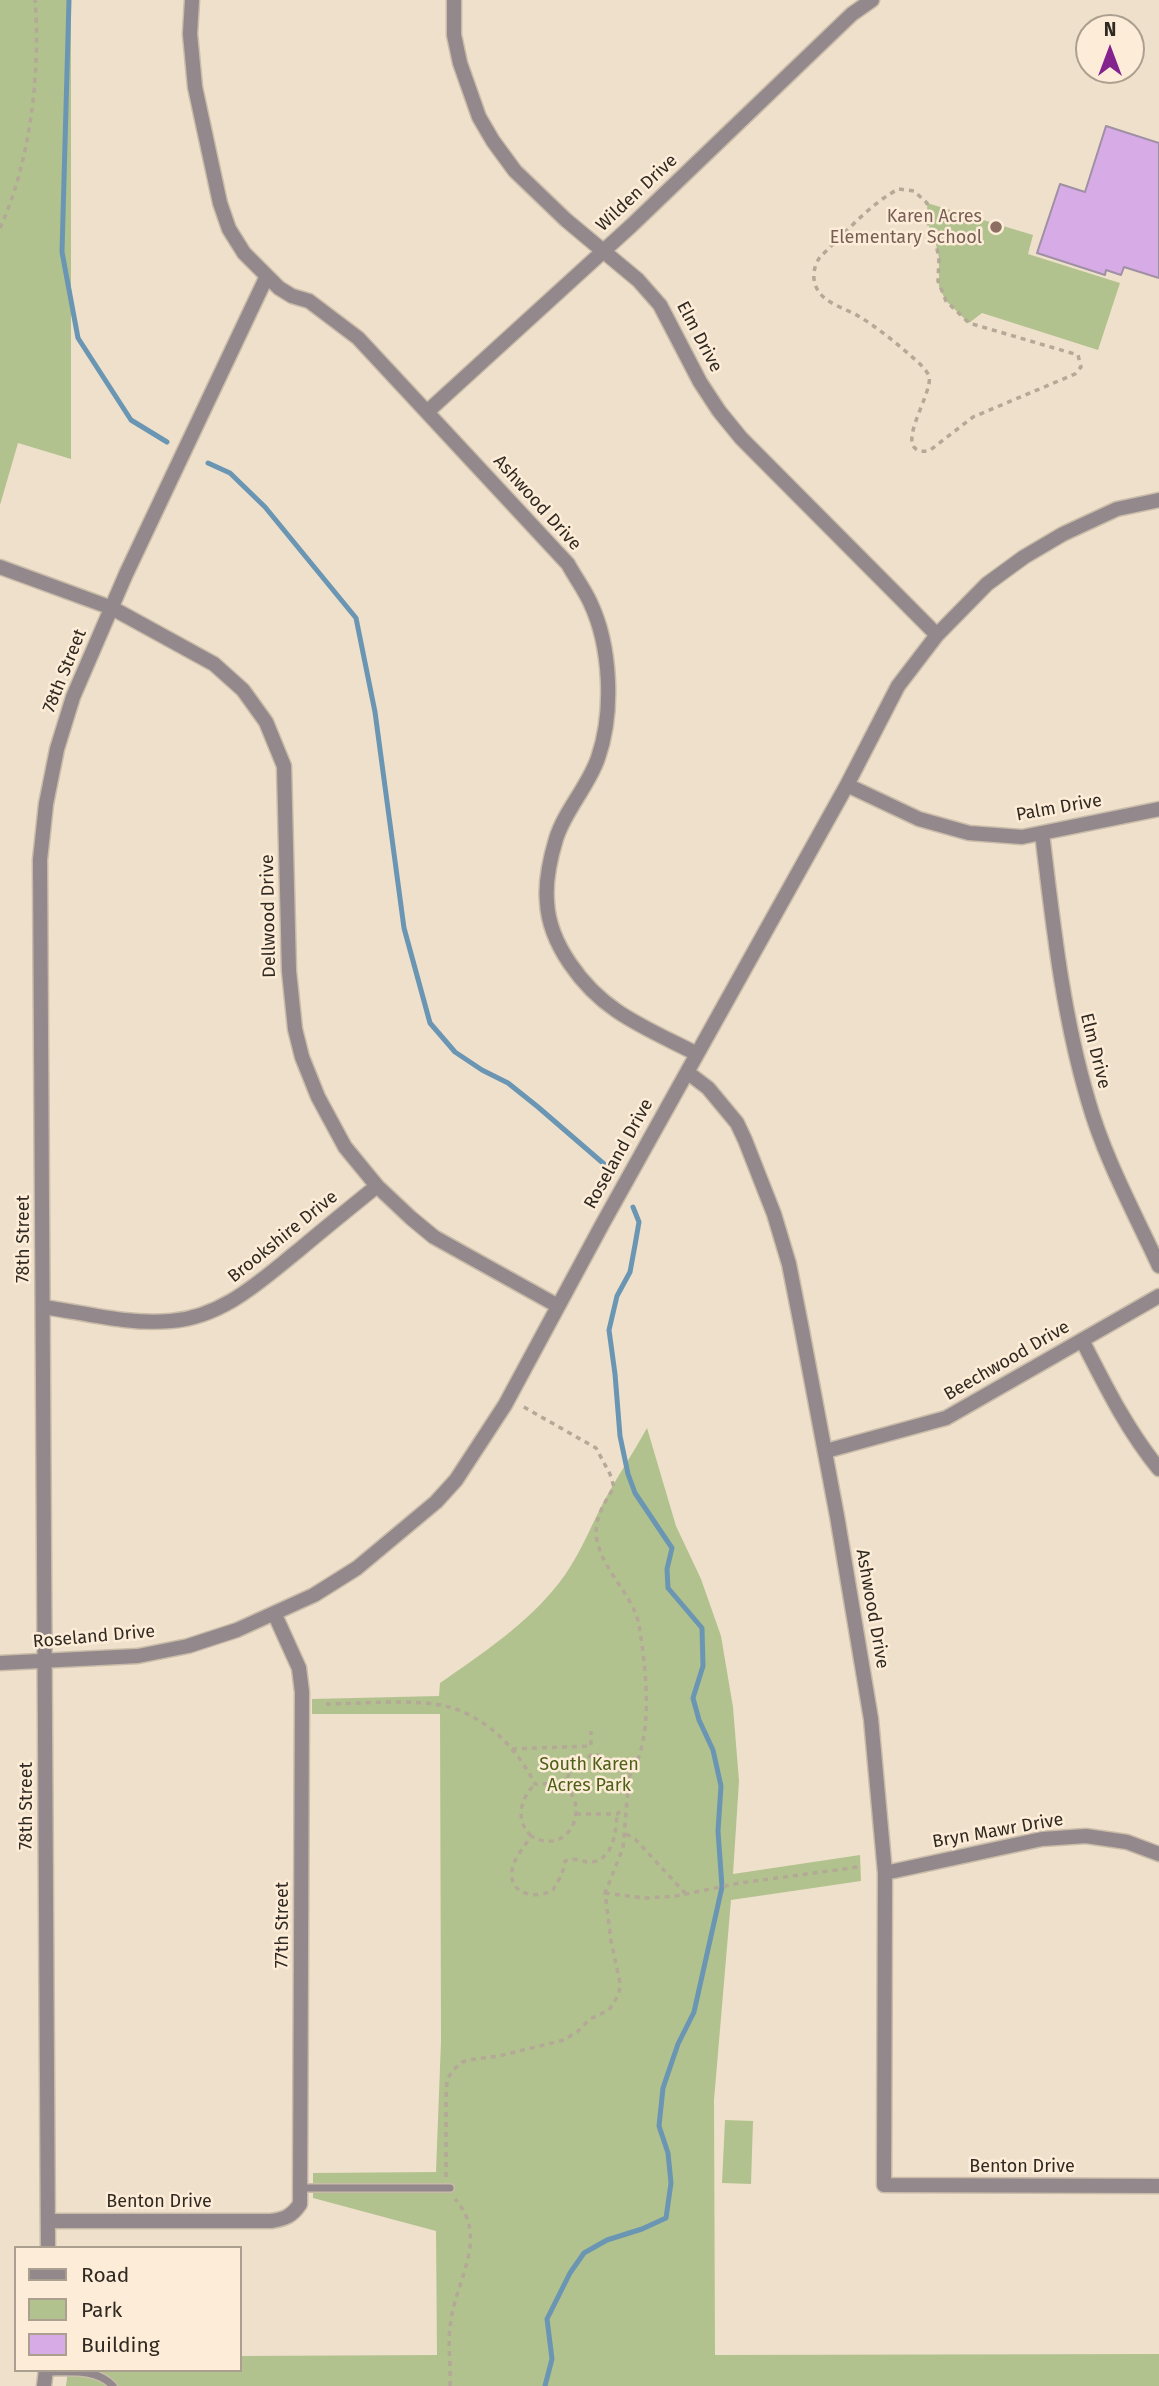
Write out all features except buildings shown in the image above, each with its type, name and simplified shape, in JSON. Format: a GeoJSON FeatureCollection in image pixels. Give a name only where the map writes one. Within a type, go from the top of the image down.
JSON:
{"type":"FeatureCollection","features":[{"type":"Feature","properties":{"kind":"street","name":"Ashwood Drive"},"geometry":{"type":"LineString","coordinates":[[192,0],[190,34],[195,87],[220,203],[229,229],[244,253],[279,288],[292,296],[309,301],[358,338],[568,565],[590,603],[604,645],[608,688],[606,717],[598,758],[557,837],[548,873],[547,903],[561,949],[579,977],[597,996],[617,1012],[697,1054]]}},
{"type":"Feature","properties":{"kind":"street","name":"Elm Drive"},"geometry":{"type":"LineString","coordinates":[[454,0],[454,35],[460,63],[479,117],[493,142],[515,171],[638,280],[660,305],[700,382],[741,438],[937,635]]}},
{"type":"Feature","properties":{"kind":"street","name":"Wilden Drive"},"geometry":{"type":"LineString","coordinates":[[427,412],[603,251],[852,14],[872,0]]}},
{"type":"Feature","properties":{"kind":"street","name":"78th Street"},"geometry":{"type":"LineString","coordinates":[[48,2246],[41,849],[46,804],[57,749],[73,697],[267,276]]}},
{"type":"Feature","properties":{"kind":"street","name":"Roseland Drive"},"geometry":{"type":"LineString","coordinates":[[0,1663],[138,1656],[188,1646],[237,1630],[314,1595],[356,1568],[436,1502],[456,1480],[490,1431],[847,785],[898,686],[937,635],[988,584],[1034,551],[1117,509],[1159,500]]}},
{"type":"Feature","properties":{"kind":"street","name":"Dellwood Drive"},"geometry":{"type":"LineString","coordinates":[[0,567],[112,608],[214,664],[243,690],[266,722],[284,766],[289,971],[295,1029],[302,1057],[318,1097],[345,1147],[377,1186],[411,1218],[434,1237],[558,1306]]}},
{"type":"Feature","properties":{"kind":"street","name":"Palm Drive"},"geometry":{"type":"LineString","coordinates":[[847,785],[919,819],[970,833],[1022,836],[1159,809]]}},
{"type":"Feature","properties":{"kind":"street","name":"Elm Drive"},"geometry":{"type":"LineString","coordinates":[[1042,833],[1058,969],[1088,1102],[1108,1155],[1159,1266]]}},
{"type":"Feature","properties":{"kind":"street","name":"Ashwood Drive"},"geometry":{"type":"LineString","coordinates":[[687,1072],[708,1088],[737,1123],[770,1202],[789,1264],[825,1451],[871,1720],[885,1873],[884,2185]]}},
{"type":"Feature","properties":{"kind":"street","name":"Brookshire Drive"},"geometry":{"type":"LineString","coordinates":[[44,1307],[135,1321],[171,1321],[203,1315],[232,1302],[259,1283],[377,1186]]}},
{"type":"Feature","properties":{"kind":"street","name":"Beechwood Drive"},"geometry":{"type":"LineString","coordinates":[[825,1451],[946,1418],[1159,1296]]}},
{"type":"Feature","properties":{"kind":"street"},"geometry":{"type":"LineString","coordinates":[[1082,1340],[1109,1393],[1144,1451],[1159,1469]]}},
{"type":"Feature","properties":{"kind":"street","name":"77th Street"},"geometry":{"type":"LineString","coordinates":[[271,2221],[285,2219],[294,2213],[300,2204],[302,2188],[302,1692],[299,1668],[275,1615]]}},
{"type":"Feature","properties":{"kind":"street","name":"Bryn Mawr Drive"},"geometry":{"type":"LineString","coordinates":[[885,1873],[1042,1839],[1087,1836],[1127,1842],[1159,1854]]}},
{"type":"Feature","properties":{"kind":"street","name":"Benton Drive"},"geometry":{"type":"LineString","coordinates":[[884,2185],[1159,2186]]}},
{"type":"Feature","properties":{"kind":"street","name":"Benton Drive"},"geometry":{"type":"LineString","coordinates":[[47,2221],[271,2221]]}},
{"type":"Feature","properties":{"kind":"lane"},"geometry":{"type":"LineString","coordinates":[[302,2188],[450,2188]]}},
{"type":"Feature","properties":{"kind":"lane"},"geometry":{"type":"LineString","coordinates":[[45,2376],[87,2372],[105,2378],[113,2386]]}},
{"type":"Feature","properties":{"kind":"path"},"geometry":{"type":"LineString","coordinates":[[0,228],[22,162],[33,94],[37,50],[35,0]]}},
{"type":"Feature","properties":{"kind":"path"},"geometry":{"type":"LineString","coordinates":[[900,189],[914,191],[927,203],[928,225],[939,258],[938,281],[946,300],[969,323],[1078,355],[1081,367],[1075,374],[973,417],[929,451],[915,449],[911,443],[911,434],[925,400],[929,376],[913,358],[879,329],[820,294],[814,277],[814,265],[820,257],[876,205],[900,189]]}},
{"type":"Feature","properties":{"kind":"path"},"geometry":{"type":"LineString","coordinates":[[450,2386],[450,2322],[469,2254],[471,2237],[470,2222],[465,2210],[451,2194],[446,2179],[447,2080],[462,2062],[564,2040],[614,2004],[620,1983],[605,1893],[619,1861],[625,1833],[629,1777],[635,1769],[643,1746],[646,1703],[637,1613],[600,1551],[597,1537],[598,1517],[614,1487],[596,1448],[522,1406]]}},
{"type":"Feature","properties":{"kind":"path"},"geometry":{"type":"LineString","coordinates":[[326,1704],[448,1706],[498,1734],[522,1760],[535,1784]]}},
{"type":"Feature","properties":{"kind":"path"},"geometry":{"type":"LineString","coordinates":[[591,1731],[594,1753],[617,1765],[629,1777]]}},
{"type":"Feature","properties":{"kind":"path"},"geometry":{"type":"LineString","coordinates":[[512,1749],[591,1746]]}},
{"type":"Feature","properties":{"kind":"path"},"geometry":{"type":"LineString","coordinates":[[563,1787],[572,1768],[594,1753]]}},
{"type":"Feature","properties":{"kind":"path"},"geometry":{"type":"LineString","coordinates":[[535,1784],[563,1787],[571,1795],[577,1809],[575,1824],[561,1838],[541,1841],[525,1830],[520,1808],[524,1796],[535,1784]]}},
{"type":"Feature","properties":{"kind":"path"},"geometry":{"type":"LineString","coordinates":[[576,1814],[617,1814],[625,1808]]}},
{"type":"Feature","properties":{"kind":"path"},"geometry":{"type":"LineString","coordinates":[[531,1836],[514,1864],[512,1880],[518,1890],[525,1894],[547,1894],[554,1890],[565,1861],[573,1857],[591,1862],[608,1852],[613,1843],[617,1814]]}},
{"type":"Feature","properties":{"kind":"path"},"geometry":{"type":"LineString","coordinates":[[625,1833],[635,1839],[689,1894]]}},
{"type":"Feature","properties":{"kind":"path"},"geometry":{"type":"LineString","coordinates":[[605,1893],[644,1898],[689,1894],[740,1883],[858,1867]]}},
{"type":"Feature","properties":{"kind":"green space"},"geometry":{"type":"Polygon","coordinates":[[[0,0],[71,0],[71,459],[18,443],[0,505],[0,0]]]}},
{"type":"Feature","properties":{"kind":"green space"},"geometry":{"type":"Polygon","coordinates":[[[927,203],[1033,235],[1028,254],[1120,283],[1098,350],[982,313],[969,323],[946,301],[939,287],[939,258],[928,224],[927,203]]]}},
{"type":"Feature","properties":{"kind":"green space","name":"South Karen Acres Park"},"geometry":{"type":"Polygon","coordinates":[[[647,1428],[676,1526],[701,1579],[721,1636],[733,1707],[739,1781],[733,1874],[860,1855],[861,1881],[731,1900],[714,2100],[715,2355],[1159,2354],[1159,2386],[66,2386],[68,2372],[242,2372],[242,2356],[437,2355],[436,2231],[313,2198],[313,2173],[436,2172],[441,2041],[440,1714],[312,1714],[312,1699],[439,1696],[440,1683],[519,1625],[559,1583],[577,1556],[606,1497],[647,1428]]]}},
{"type":"Feature","properties":{"kind":"green space"},"geometry":{"type":"Polygon","coordinates":[[[725,2120],[753,2121],[751,2184],[722,2183],[725,2120]]]}},
{"type":"Feature","properties":{"kind":"waterway"},"geometry":{"type":"LineString","coordinates":[[69,0],[62,252],[78,338],[131,420],[167,442]]}},
{"type":"Feature","properties":{"kind":"waterway"},"geometry":{"type":"LineString","coordinates":[[208,463],[230,473],[265,507],[356,618],[375,712],[404,928],[430,1023],[455,1052],[508,1083],[611,1170]]}},
{"type":"Feature","properties":{"kind":"waterway"},"geometry":{"type":"LineString","coordinates":[[545,2386],[552,2359],[547,2319],[570,2273],[584,2253],[607,2240],[666,2218],[671,2183],[668,2153],[659,2126],[663,2088],[678,2044],[694,2012],[722,1887],[718,1831],[721,1786],[713,1750],[699,1720],[693,1698],[703,1666],[702,1628],[668,1588],[667,1569],[672,1548],[635,1493],[620,1436],[609,1330],[617,1296],[630,1272],[639,1222],[633,1207]]}},
{"type":"Feature","properties":{"kind":"place","name":"Karen Acres Elementary School"},"geometry":{"type":"Point","coordinates":[996,227]}}]}
